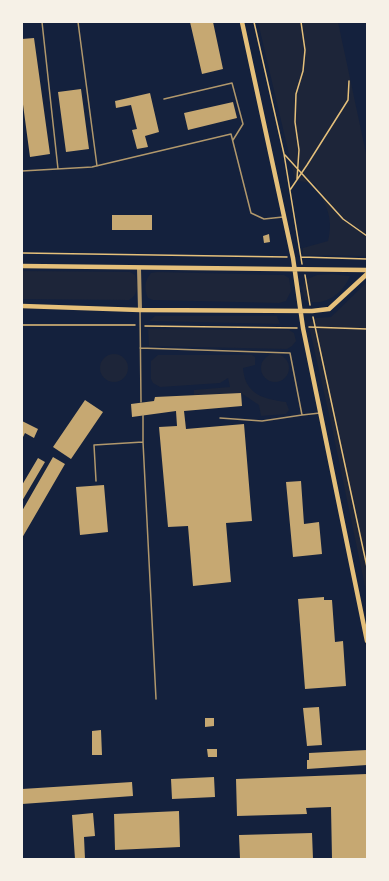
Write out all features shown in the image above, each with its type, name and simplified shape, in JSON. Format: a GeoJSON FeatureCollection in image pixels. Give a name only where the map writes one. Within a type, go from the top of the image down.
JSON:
{"type":"FeatureCollection","features":[{"type":"Feature","properties":{"kind":"main road"},"geometry":{"type":"LineString","coordinates":[[242,22],[285,217],[293,258],[303,328],[367,641]]}},
{"type":"Feature","properties":{"kind":"main road"},"geometry":{"type":"LineString","coordinates":[[22,266],[367,270]]}},
{"type":"Feature","properties":{"kind":"main road"},"geometry":{"type":"LineString","coordinates":[[22,306],[140,310],[312,311],[330,309],[367,274]]}},
{"type":"Feature","properties":{"kind":"street"},"geometry":{"type":"LineString","coordinates":[[139,268],[140,310]]}},
{"type":"Feature","properties":{"kind":"lane"},"geometry":{"type":"LineString","coordinates":[[42,22],[58,169]]}},
{"type":"Feature","properties":{"kind":"lane"},"geometry":{"type":"LineString","coordinates":[[78,22],[97,166]]}},
{"type":"Feature","properties":{"kind":"lane"},"geometry":{"type":"LineString","coordinates":[[164,99],[232,83],[243,124],[233,140]]}},
{"type":"Feature","properties":{"kind":"lane"},"geometry":{"type":"LineString","coordinates":[[22,171],[97,166],[231,134],[251,214],[264,219],[285,217]]}},
{"type":"Feature","properties":{"kind":"lane"},"geometry":{"type":"LineString","coordinates":[[140,310],[141,402]]}},
{"type":"Feature","properties":{"kind":"lane"},"geometry":{"type":"LineString","coordinates":[[140,348],[290,353],[302,415]]}},
{"type":"Feature","properties":{"kind":"lane"},"geometry":{"type":"LineString","coordinates":[[220,418],[262,420],[321,413]]}},
{"type":"Feature","properties":{"kind":"lane"},"geometry":{"type":"LineString","coordinates":[[143,415],[143,442],[156,699]]}},
{"type":"Feature","properties":{"kind":"lane"},"geometry":{"type":"LineString","coordinates":[[96,481],[94,445],[143,442]]}},
{"type":"Feature","properties":{"kind":"path"},"geometry":{"type":"LineString","coordinates":[[254,22],[284,154],[314,327],[367,567]]}},
{"type":"Feature","properties":{"kind":"path"},"geometry":{"type":"LineString","coordinates":[[297,179],[299,150],[295,122],[296,94],[303,72],[305,50],[301,22]]}},
{"type":"Feature","properties":{"kind":"path"},"geometry":{"type":"LineString","coordinates":[[290,190],[348,100],[349,81]]}},
{"type":"Feature","properties":{"kind":"path"},"geometry":{"type":"LineString","coordinates":[[284,154],[298,167],[343,219],[367,236]]}},
{"type":"Feature","properties":{"kind":"path"},"geometry":{"type":"LineString","coordinates":[[22,253],[293,258]]}},
{"type":"Feature","properties":{"kind":"path"},"geometry":{"type":"LineString","coordinates":[[301,258],[367,259]]}},
{"type":"Feature","properties":{"kind":"path"},"geometry":{"type":"LineString","coordinates":[[22,325],[314,327],[367,329]]}},
{"type":"Feature","properties":{"kind":"shaded area"},"geometry":{"type":"Polygon","coordinates":[[[258,22],[338,22],[367,158],[367,256],[303,255],[303,248],[328,241],[330,225],[328,212],[315,184],[295,180],[258,22]]]}},
{"type":"Feature","properties":{"kind":"shaded area"},"geometry":{"type":"Polygon","coordinates":[[[22,271],[130,272],[135,275],[137,289],[135,295],[129,300],[22,299],[22,271]]]}},
{"type":"Feature","properties":{"kind":"shaded area"},"geometry":{"type":"Polygon","coordinates":[[[151,273],[284,275],[289,278],[291,291],[286,301],[279,303],[153,300],[148,298],[145,285],[151,273]]]}},
{"type":"Feature","properties":{"kind":"shaded area"},"geometry":{"type":"Polygon","coordinates":[[[331,274],[350,276],[343,288],[332,298],[319,302],[305,300],[302,288],[305,280],[317,275],[331,274]]]}},
{"type":"Feature","properties":{"kind":"shaded area"},"geometry":{"type":"Polygon","coordinates":[[[367,282],[367,596],[310,331],[310,322],[316,318],[331,317],[367,282]]]}},
{"type":"Feature","properties":{"kind":"shaded area"},"geometry":{"type":"Polygon","coordinates":[[[155,316],[277,316],[280,324],[149,321],[155,316]]]}},
{"type":"Feature","properties":{"kind":"shaded area"},"geometry":{"type":"Polygon","coordinates":[[[148,329],[289,330],[294,333],[296,341],[287,349],[149,346],[148,329]]]}},
{"type":"Feature","properties":{"kind":"shaded area"},"geometry":{"type":"Polygon","coordinates":[[[114,354],[124,358],[128,368],[124,378],[114,382],[104,378],[100,368],[104,358],[114,354]]]}},
{"type":"Feature","properties":{"kind":"shaded area"},"geometry":{"type":"Polygon","coordinates":[[[275,354],[285,358],[289,368],[285,378],[275,382],[265,378],[261,368],[265,358],[275,354]]]}},
{"type":"Feature","properties":{"kind":"shaded area"},"geometry":{"type":"Polygon","coordinates":[[[158,355],[252,355],[255,357],[255,365],[243,368],[247,384],[252,390],[263,397],[286,402],[289,410],[286,414],[261,416],[259,405],[241,393],[194,395],[194,390],[230,387],[228,378],[220,383],[160,387],[153,383],[151,379],[151,361],[158,355]]]}},
{"type":"Feature","properties":{"kind":"building"},"geometry":{"type":"Polygon","coordinates":[[[190,22],[213,22],[223,69],[202,74],[190,22]]]}},
{"type":"Feature","properties":{"kind":"building"},"geometry":{"type":"Polygon","coordinates":[[[34,38],[50,154],[30,157],[22,97],[22,39],[34,38]]]}},
{"type":"Feature","properties":{"kind":"building"},"geometry":{"type":"Polygon","coordinates":[[[81,89],[89,149],[66,152],[58,92],[81,89]]]}},
{"type":"Feature","properties":{"kind":"building"},"geometry":{"type":"Polygon","coordinates":[[[150,93],[159,132],[145,136],[148,147],[137,149],[132,130],[137,129],[131,105],[116,108],[115,101],[150,93]]]}},
{"type":"Feature","properties":{"kind":"building"},"geometry":{"type":"Polygon","coordinates":[[[233,102],[237,118],[188,130],[184,113],[233,102]]]}},
{"type":"Feature","properties":{"kind":"building"},"geometry":{"type":"Polygon","coordinates":[[[112,215],[152,215],[152,230],[112,230],[112,215]]]}},
{"type":"Feature","properties":{"kind":"building"},"geometry":{"type":"Polygon","coordinates":[[[269,234],[270,242],[264,243],[263,236],[269,234]]]}},
{"type":"Feature","properties":{"kind":"building"},"geometry":{"type":"Polygon","coordinates":[[[241,393],[242,406],[184,411],[186,429],[244,424],[252,521],[226,523],[231,582],[193,586],[188,526],[168,527],[159,427],[177,426],[176,411],[132,417],[131,404],[154,401],[155,397],[241,393]]]}},
{"type":"Feature","properties":{"kind":"building"},"geometry":{"type":"Polygon","coordinates":[[[85,400],[103,412],[71,459],[53,447],[85,400]]]}},
{"type":"Feature","properties":{"kind":"building"},"geometry":{"type":"Polygon","coordinates":[[[22,421],[38,429],[34,438],[25,433],[22,439],[22,421]]]}},
{"type":"Feature","properties":{"kind":"building"},"geometry":{"type":"Polygon","coordinates":[[[53,457],[65,464],[22,538],[22,511],[53,457]]]}},
{"type":"Feature","properties":{"kind":"building"},"geometry":{"type":"Polygon","coordinates":[[[38,458],[45,462],[22,501],[22,485],[38,458]]]}},
{"type":"Feature","properties":{"kind":"building"},"geometry":{"type":"Polygon","coordinates":[[[301,481],[304,524],[319,522],[322,554],[293,557],[286,482],[301,481]]]}},
{"type":"Feature","properties":{"kind":"building"},"geometry":{"type":"Polygon","coordinates":[[[104,485],[108,532],[80,535],[76,487],[104,485]]]}},
{"type":"Feature","properties":{"kind":"building"},"geometry":{"type":"Polygon","coordinates":[[[324,597],[324,600],[332,600],[335,642],[343,641],[346,686],[305,689],[298,599],[324,597]]]}},
{"type":"Feature","properties":{"kind":"building"},"geometry":{"type":"Polygon","coordinates":[[[319,707],[322,745],[307,746],[303,708],[319,707]]]}},
{"type":"Feature","properties":{"kind":"building"},"geometry":{"type":"Polygon","coordinates":[[[205,718],[214,718],[214,726],[205,727],[205,718]]]}},
{"type":"Feature","properties":{"kind":"building"},"geometry":{"type":"Polygon","coordinates":[[[101,730],[102,755],[92,755],[92,731],[101,730]]]}},
{"type":"Feature","properties":{"kind":"building"},"geometry":{"type":"Polygon","coordinates":[[[207,749],[217,749],[217,757],[208,757],[207,749]]]}},
{"type":"Feature","properties":{"kind":"building"},"geometry":{"type":"Polygon","coordinates":[[[367,750],[367,765],[307,769],[309,753],[367,750]]]}},
{"type":"Feature","properties":{"kind":"building"},"geometry":{"type":"Polygon","coordinates":[[[367,774],[367,859],[332,859],[331,807],[306,808],[307,814],[237,816],[236,779],[367,774]]]}},
{"type":"Feature","properties":{"kind":"building"},"geometry":{"type":"Polygon","coordinates":[[[214,777],[215,797],[172,799],[171,779],[214,777]]]}},
{"type":"Feature","properties":{"kind":"building"},"geometry":{"type":"Polygon","coordinates":[[[132,782],[133,796],[22,804],[22,789],[132,782]]]}},
{"type":"Feature","properties":{"kind":"building"},"geometry":{"type":"Polygon","coordinates":[[[179,811],[180,847],[115,850],[114,814],[179,811]]]}},
{"type":"Feature","properties":{"kind":"building"},"geometry":{"type":"Polygon","coordinates":[[[93,813],[95,836],[84,837],[85,859],[75,859],[72,815],[93,813]]]}},
{"type":"Feature","properties":{"kind":"building"},"geometry":{"type":"Polygon","coordinates":[[[312,833],[313,859],[240,859],[239,835],[312,833]]]}}]}
